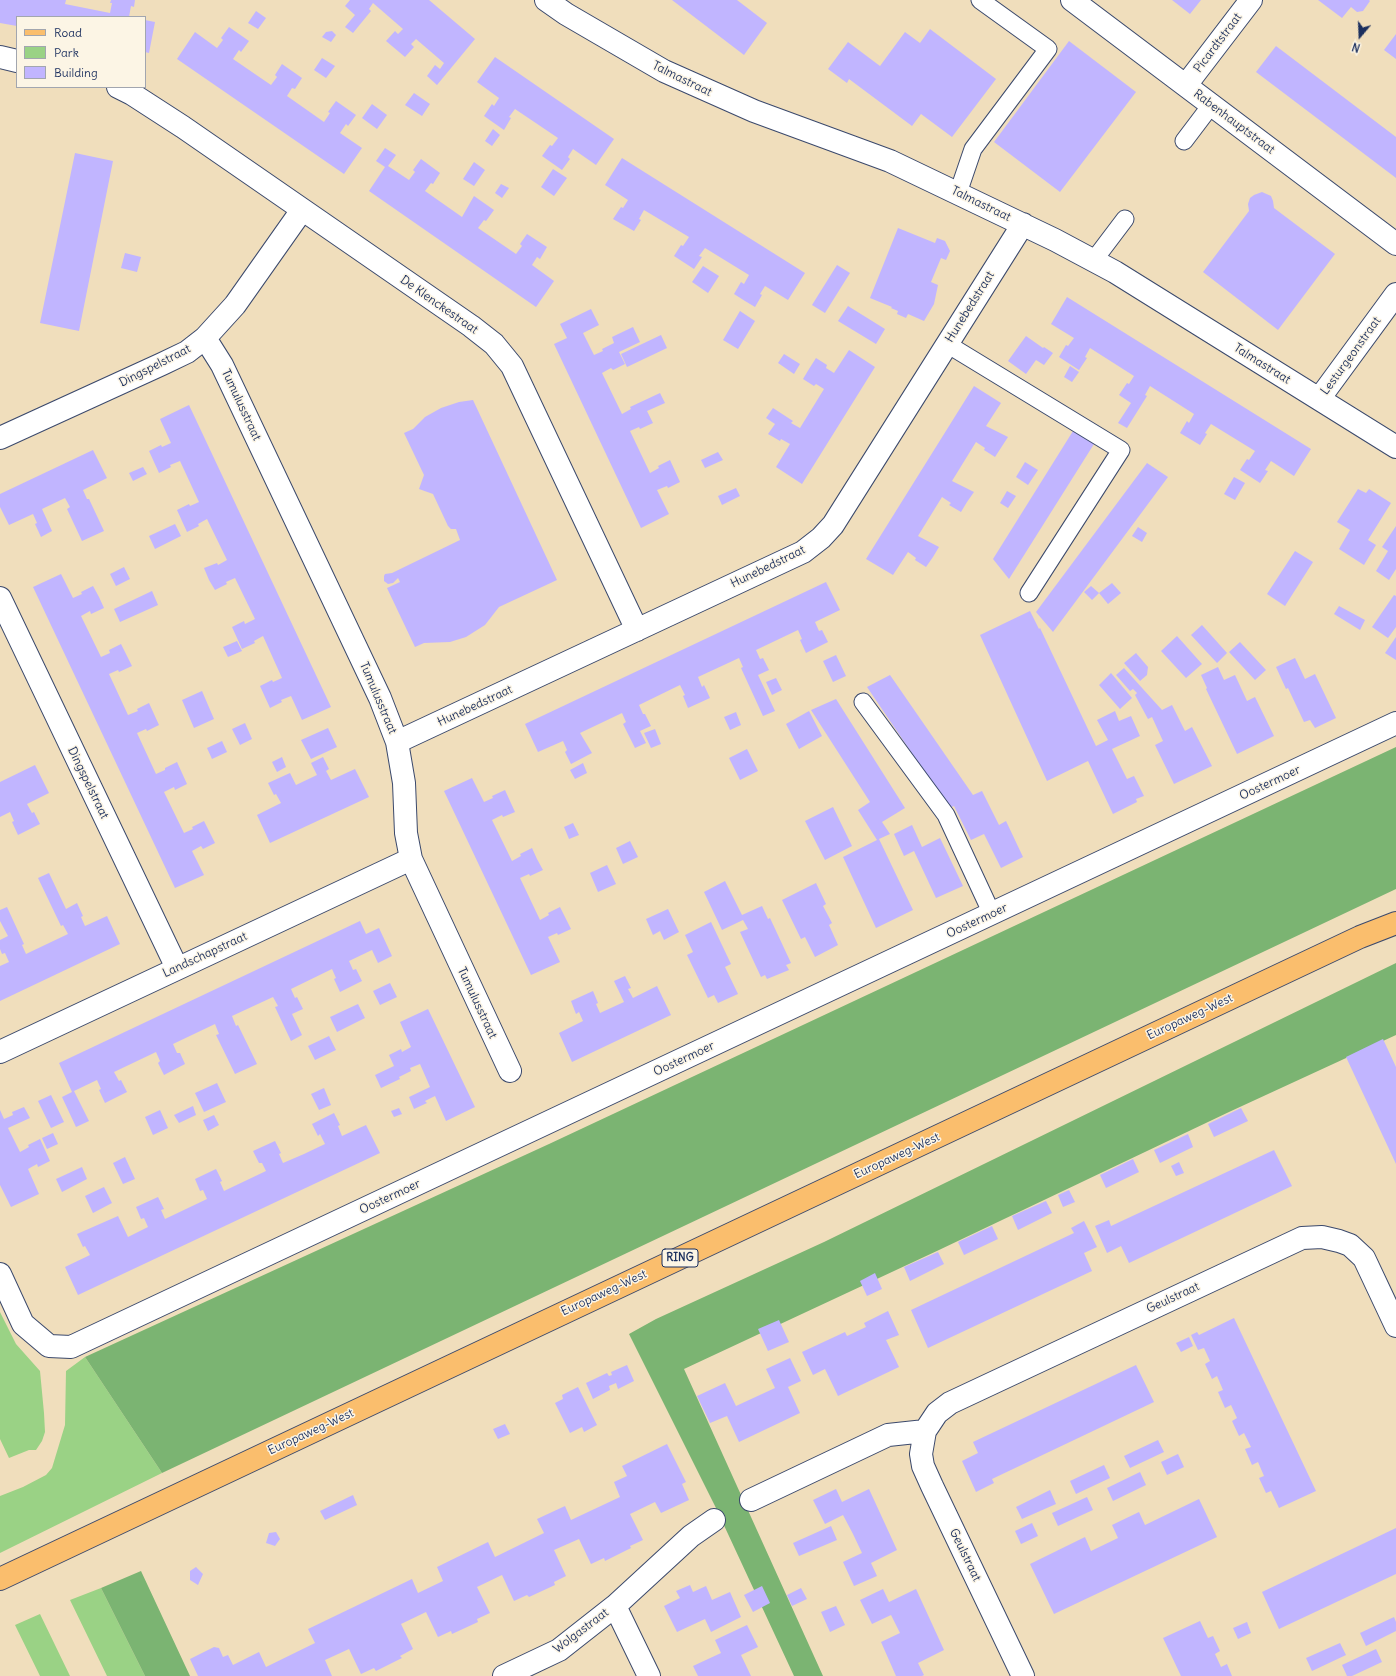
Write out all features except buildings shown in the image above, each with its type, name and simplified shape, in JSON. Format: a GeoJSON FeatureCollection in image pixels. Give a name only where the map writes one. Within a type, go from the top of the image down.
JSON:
{"type":"FeatureCollection","features":[{"type":"Feature","properties":{"kind":"main road","name":"Europaweg-West"},"geometry":{"type":"LineString","coordinates":[[0,1579],[1360,937],[1396,917]]}},
{"type":"Feature","properties":{"kind":"main road","name":"Europaweg-West"},"geometry":{"type":"LineString","coordinates":[[1360,937],[1396,923]]}},
{"type":"Feature","properties":{"kind":"street","name":"Talmastraat"},"geometry":{"type":"LineString","coordinates":[[546,0],[566,14],[664,71],[754,111],[890,161],[958,192],[1094,260],[1396,447]]}},
{"type":"Feature","properties":{"kind":"street","name":"Rabenhauptstraat"},"geometry":{"type":"LineString","coordinates":[[1072,0],[1396,244]]}},
{"type":"Feature","properties":{"kind":"street","name":"Picardtstraat"},"geometry":{"type":"LineString","coordinates":[[1186,85],[1251,0]]}},
{"type":"Feature","properties":{"kind":"street"},"geometry":{"type":"LineString","coordinates":[[0,57],[16,61]]}},
{"type":"Feature","properties":{"kind":"street","name":"De Klenckestraat"},"geometry":{"type":"LineString","coordinates":[[120,88],[168,117],[471,326],[494,344],[512,366],[637,630]]}},
{"type":"Feature","properties":{"kind":"street","name":"Dingspelstraat"},"geometry":{"type":"LineString","coordinates":[[0,438],[187,352],[205,338],[235,305],[302,210]]}},
{"type":"Feature","properties":{"kind":"street","name":"Hunebedstraat"},"geometry":{"type":"LineString","coordinates":[[397,742],[803,552],[821,538],[833,525],[1023,224]]}},
{"type":"Feature","properties":{"kind":"street","name":"Lesturgeonstraat"},"geometry":{"type":"LineString","coordinates":[[1319,399],[1396,294]]}},
{"type":"Feature","properties":{"kind":"street","name":"Tumulusstraat"},"geometry":{"type":"LineString","coordinates":[[205,338],[222,365],[380,698],[397,742],[404,783],[406,833],[411,859],[510,1071]]}},
{"type":"Feature","properties":{"kind":"street","name":"Dingspelstraat"},"geometry":{"type":"LineString","coordinates":[[0,598],[177,968]]}},
{"type":"Feature","properties":{"kind":"street","name":"Oostermoer"},"geometry":{"type":"LineString","coordinates":[[0,1274],[23,1324],[49,1346],[71,1347],[1396,723]]}},
{"type":"Feature","properties":{"kind":"street","name":"Landschapstraat"},"geometry":{"type":"LineString","coordinates":[[0,1052],[411,859]]}},
{"type":"Feature","properties":{"kind":"street","name":"Geulstraat"},"geometry":{"type":"LineString","coordinates":[[1023,1676],[923,1466],[921,1454],[925,1431],[937,1413],[950,1403],[1302,1238],[1322,1237],[1339,1241],[1350,1246],[1364,1258],[1396,1326]]}},
{"type":"Feature","properties":{"kind":"street"},"geometry":{"type":"LineString","coordinates":[[751,1500],[888,1435],[925,1431]]}},
{"type":"Feature","properties":{"kind":"street","name":"Wolgastraat"},"geometry":{"type":"LineString","coordinates":[[504,1676],[559,1650],[615,1606],[691,1536],[714,1520]]}},
{"type":"Feature","properties":{"kind":"street","name":"Wolgastraat"},"geometry":{"type":"LineString","coordinates":[[615,1606],[649,1676]]}},
{"type":"Feature","properties":{"kind":"lane"},"geometry":{"type":"LineString","coordinates":[[958,192],[974,149],[1048,49],[980,0]]}},
{"type":"Feature","properties":{"kind":"lane"},"geometry":{"type":"LineString","coordinates":[[1184,141],[1212,104]]}},
{"type":"Feature","properties":{"kind":"lane"},"geometry":{"type":"LineString","coordinates":[[1094,260],[1125,219]]}},
{"type":"Feature","properties":{"kind":"lane"},"geometry":{"type":"LineString","coordinates":[[947,344],[1121,450],[1029,593]]}},
{"type":"Feature","properties":{"kind":"lane"},"geometry":{"type":"LineString","coordinates":[[863,702],[946,815],[992,914]]}},
{"type":"Feature","properties":{"kind":"green space"},"geometry":{"type":"Polygon","coordinates":[[[1396,747],[1396,889],[162,1473],[85,1357],[549,1144],[1396,747]]]}},
{"type":"Feature","properties":{"kind":"green space"},"geometry":{"type":"Polygon","coordinates":[[[1396,963],[1396,1035],[1229,1112],[684,1369],[823,1676],[794,1676],[715,1506],[629,1334],[656,1319],[824,1242],[1396,963]]]}},
{"type":"Feature","properties":{"kind":"green space"},"geometry":{"type":"Polygon","coordinates":[[[0,1312],[16,1344],[40,1371],[44,1413],[45,1432],[42,1441],[36,1450],[29,1450],[9,1458],[0,1439],[0,1312]]]}},
{"type":"Feature","properties":{"kind":"green space"},"geometry":{"type":"Polygon","coordinates":[[[85,1357],[162,1473],[0,1553],[0,1496],[23,1487],[46,1475],[52,1468],[65,1425],[66,1371],[85,1357]]]}},
{"type":"Feature","properties":{"kind":"green space"},"geometry":{"type":"Polygon","coordinates":[[[141,1571],[190,1676],[145,1676],[101,1588],[141,1571]]]}},
{"type":"Feature","properties":{"kind":"green space"},"geometry":{"type":"Polygon","coordinates":[[[101,1588],[145,1676],[107,1676],[70,1600],[101,1588]]]}},
{"type":"Feature","properties":{"kind":"green space"},"geometry":{"type":"Polygon","coordinates":[[[40,1614],[70,1676],[40,1676],[15,1625],[40,1614]]]}}]}
